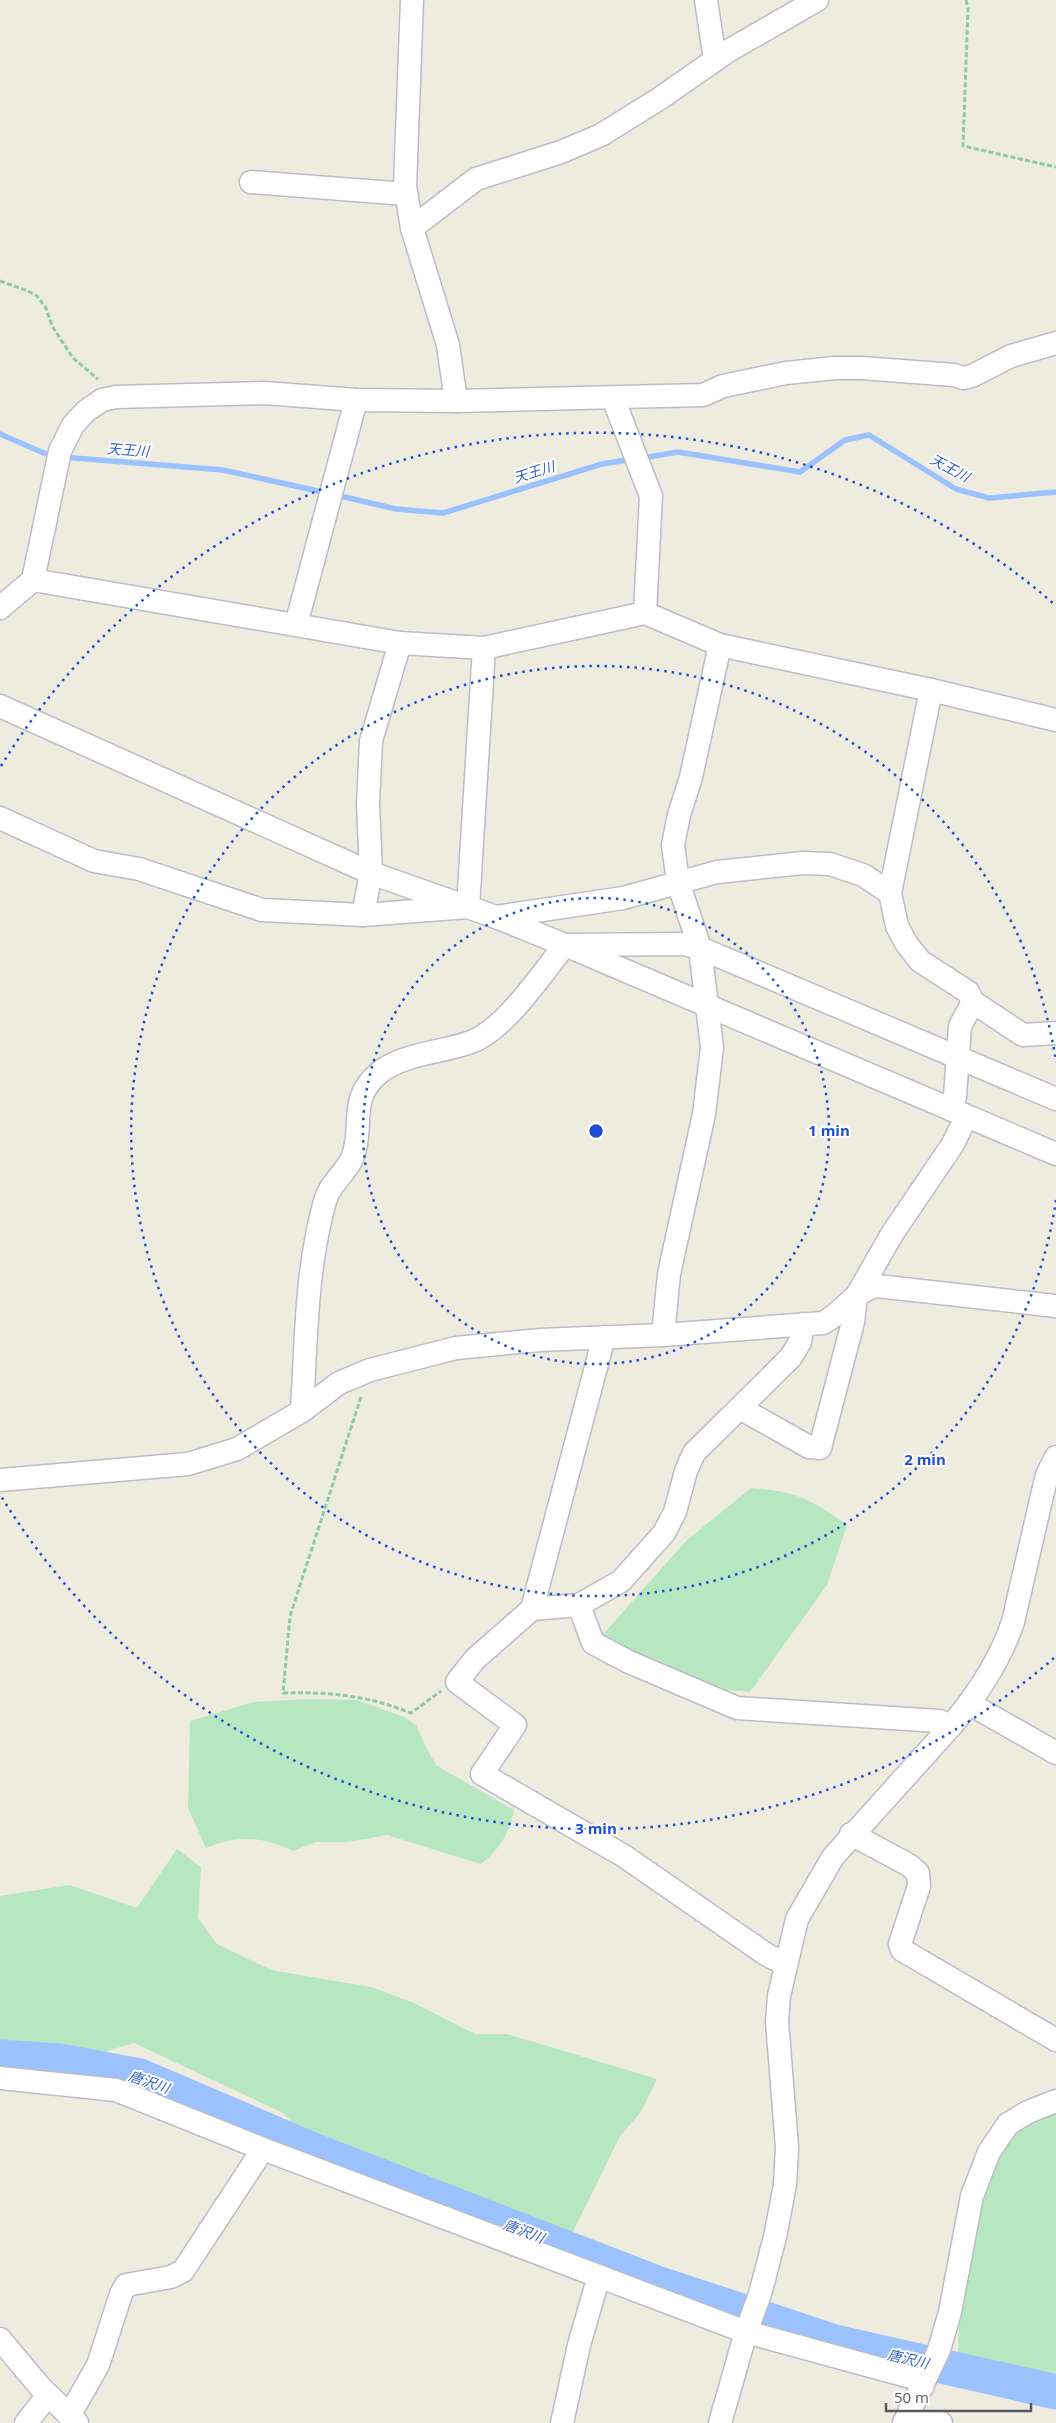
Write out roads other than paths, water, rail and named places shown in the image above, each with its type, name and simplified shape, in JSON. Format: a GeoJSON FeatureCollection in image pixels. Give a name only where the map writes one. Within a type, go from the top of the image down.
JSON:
{"type":"FeatureCollection","features":[{"type":"Feature","properties":{"kind":"street"},"geometry":{"type":"LineString","coordinates":[[412,0],[406,194],[412,228],[448,345],[456,401]]}},
{"type":"Feature","properties":{"kind":"street"},"geometry":{"type":"LineString","coordinates":[[706,0],[715,60]]}},
{"type":"Feature","properties":{"kind":"street"},"geometry":{"type":"LineString","coordinates":[[412,228],[476,179],[561,152],[601,135],[659,99],[715,60],[816,0]]}},
{"type":"Feature","properties":{"kind":"street"},"geometry":{"type":"LineString","coordinates":[[251,182],[406,194]]}},
{"type":"Feature","properties":{"kind":"street"},"geometry":{"type":"LineString","coordinates":[[0,608],[33,580],[62,446],[72,425],[86,411],[102,400],[116,397],[265,393],[356,400],[456,401],[703,395],[723,386],[786,373],[835,368],[862,368],[954,375],[963,378],[972,376],[1011,356],[1056,343]]}},
{"type":"Feature","properties":{"kind":"street"},"geometry":{"type":"LineString","coordinates":[[613,398],[651,496],[645,613]]}},
{"type":"Feature","properties":{"kind":"street"},"geometry":{"type":"LineString","coordinates":[[296,625],[356,400]]}},
{"type":"Feature","properties":{"kind":"street"},"geometry":{"type":"LineString","coordinates":[[33,580],[400,643],[484,648],[645,613],[720,645],[931,690],[1056,720]]}},
{"type":"Feature","properties":{"kind":"street"},"geometry":{"type":"LineString","coordinates":[[363,915],[371,873],[368,804],[371,741],[400,643]]}},
{"type":"Feature","properties":{"kind":"street"},"geometry":{"type":"LineString","coordinates":[[664,1335],[669,1274],[704,1114],[712,1047],[700,948],[678,882],[672,845],[679,815],[692,777],[720,645]]}},
{"type":"Feature","properties":{"kind":"street"},"geometry":{"type":"LineString","coordinates":[[468,907],[484,648]]}},
{"type":"Feature","properties":{"kind":"street"},"geometry":{"type":"LineString","coordinates":[[931,690],[890,893],[893,912],[906,943],[920,961],[968,992],[972,1002],[1022,1034],[1056,1033]]}},
{"type":"Feature","properties":{"kind":"street"},"geometry":{"type":"LineString","coordinates":[[0,706],[371,873],[496,917],[565,945],[1056,1154]]}},
{"type":"Feature","properties":{"kind":"street"},"geometry":{"type":"LineString","coordinates":[[0,818],[94,861],[139,869],[262,910],[363,915],[468,907]]}},
{"type":"Feature","properties":{"kind":"street"},"geometry":{"type":"LineString","coordinates":[[496,917],[623,898],[717,872],[803,863],[830,864],[862,875],[890,893]]}},
{"type":"Feature","properties":{"kind":"street"},"geometry":{"type":"LineString","coordinates":[[302,1411],[309,1290],[314,1256],[328,1190],[353,1158],[356,1145],[358,1103],[363,1092],[379,1072],[392,1064],[472,1042],[494,1028],[565,945],[684,944],[700,948],[1056,1099]]}},
{"type":"Feature","properties":{"kind":"street"},"geometry":{"type":"LineString","coordinates":[[740,1408],[809,1448],[820,1448],[853,1322],[856,1297],[892,1234],[952,1144],[959,1113],[955,1097],[960,1026],[972,1002]]}},
{"type":"Feature","properties":{"kind":"street"},"geometry":{"type":"LineString","coordinates":[[0,1480],[188,1464],[237,1449],[302,1411],[339,1383],[370,1370],[456,1348],[823,1323],[835,1317],[862,1291],[877,1286],[1056,1306]]}},
{"type":"Feature","properties":{"kind":"street"},"geometry":{"type":"LineString","coordinates":[[532,1609],[579,1605],[622,1581],[664,1533],[675,1512],[686,1471],[694,1453],[792,1357],[800,1342],[803,1324]]}},
{"type":"Feature","properties":{"kind":"street"},"geometry":{"type":"LineString","coordinates":[[604,1337],[532,1609],[475,1659],[457,1682],[515,1724],[482,1774],[624,1856],[767,1955],[786,1964]]}},
{"type":"Feature","properties":{"kind":"street"},"geometry":{"type":"LineString","coordinates":[[720,2423],[746,2332],[760,2294],[775,2237],[785,2185],[787,2147],[778,2021],[779,1996],[798,1919],[818,1879],[833,1857],[851,1834],[952,1726],[970,1704],[991,1670],[1007,1640],[1047,1475],[1056,1458]]}},
{"type":"Feature","properties":{"kind":"street"},"geometry":{"type":"LineString","coordinates":[[579,1605],[593,1642],[629,1662],[737,1708],[939,1721],[952,1726]]}},
{"type":"Feature","properties":{"kind":"street"},"geometry":{"type":"LineString","coordinates":[[970,1704],[1056,1754]]}},
{"type":"Feature","properties":{"kind":"street"},"geometry":{"type":"LineString","coordinates":[[851,1834],[909,1865],[918,1872],[919,1886],[902,1936],[900,1944],[902,1950],[1056,2040]]}},
{"type":"Feature","properties":{"kind":"street"},"geometry":{"type":"LineString","coordinates":[[0,2078],[116,2090],[263,2149],[746,2332],[914,2378],[925,2383]]}},
{"type":"Feature","properties":{"kind":"street"},"geometry":{"type":"LineString","coordinates":[[904,2423],[940,2350],[950,2312],[972,2196],[989,2152],[1008,2124],[1028,2112],[1056,2101]]}},
{"type":"Feature","properties":{"kind":"street"},"geometry":{"type":"LineString","coordinates":[[0,2339],[48,2395],[73,2419],[98,2365],[121,2294],[126,2285],[171,2278],[183,2271],[263,2149]]}},
{"type":"Feature","properties":{"kind":"street"},"geometry":{"type":"LineString","coordinates":[[562,2423],[579,2345],[599,2276]]}},
{"type":"Feature","properties":{"kind":"street"},"geometry":{"type":"LineString","coordinates":[[26,2423],[48,2395]]}},
{"type":"Feature","properties":{"kind":"street"},"geometry":{"type":"LineString","coordinates":[[904,2423],[908,2421],[941,2423]]}},
{"type":"Feature","properties":{"kind":"waterway","name":"天王川"},"geometry":{"type":"LineString","coordinates":[[0,434],[53,457]]}},
{"type":"Feature","properties":{"kind":"waterway","name":"天王川"},"geometry":{"type":"LineString","coordinates":[[642,458],[678,452],[800,472],[845,440],[869,435],[956,489],[989,498],[1056,492]]}},
{"type":"Feature","properties":{"kind":"waterway","name":"天王川"},"geometry":{"type":"LineString","coordinates":[[62,457],[223,470],[327,493]]}},
{"type":"Feature","properties":{"kind":"waterway","name":"天王川"},"geometry":{"type":"LineString","coordinates":[[336,495],[396,509],[443,513],[602,464],[633,459]]}},
{"type":"Feature","properties":{"kind":"waterway","name":"唐沢川"},"geometry":{"type":"LineString","coordinates":[[0,2057],[60,2061],[140,2076],[313,2150],[657,2283],[835,2342],[1056,2392]]}}]}
